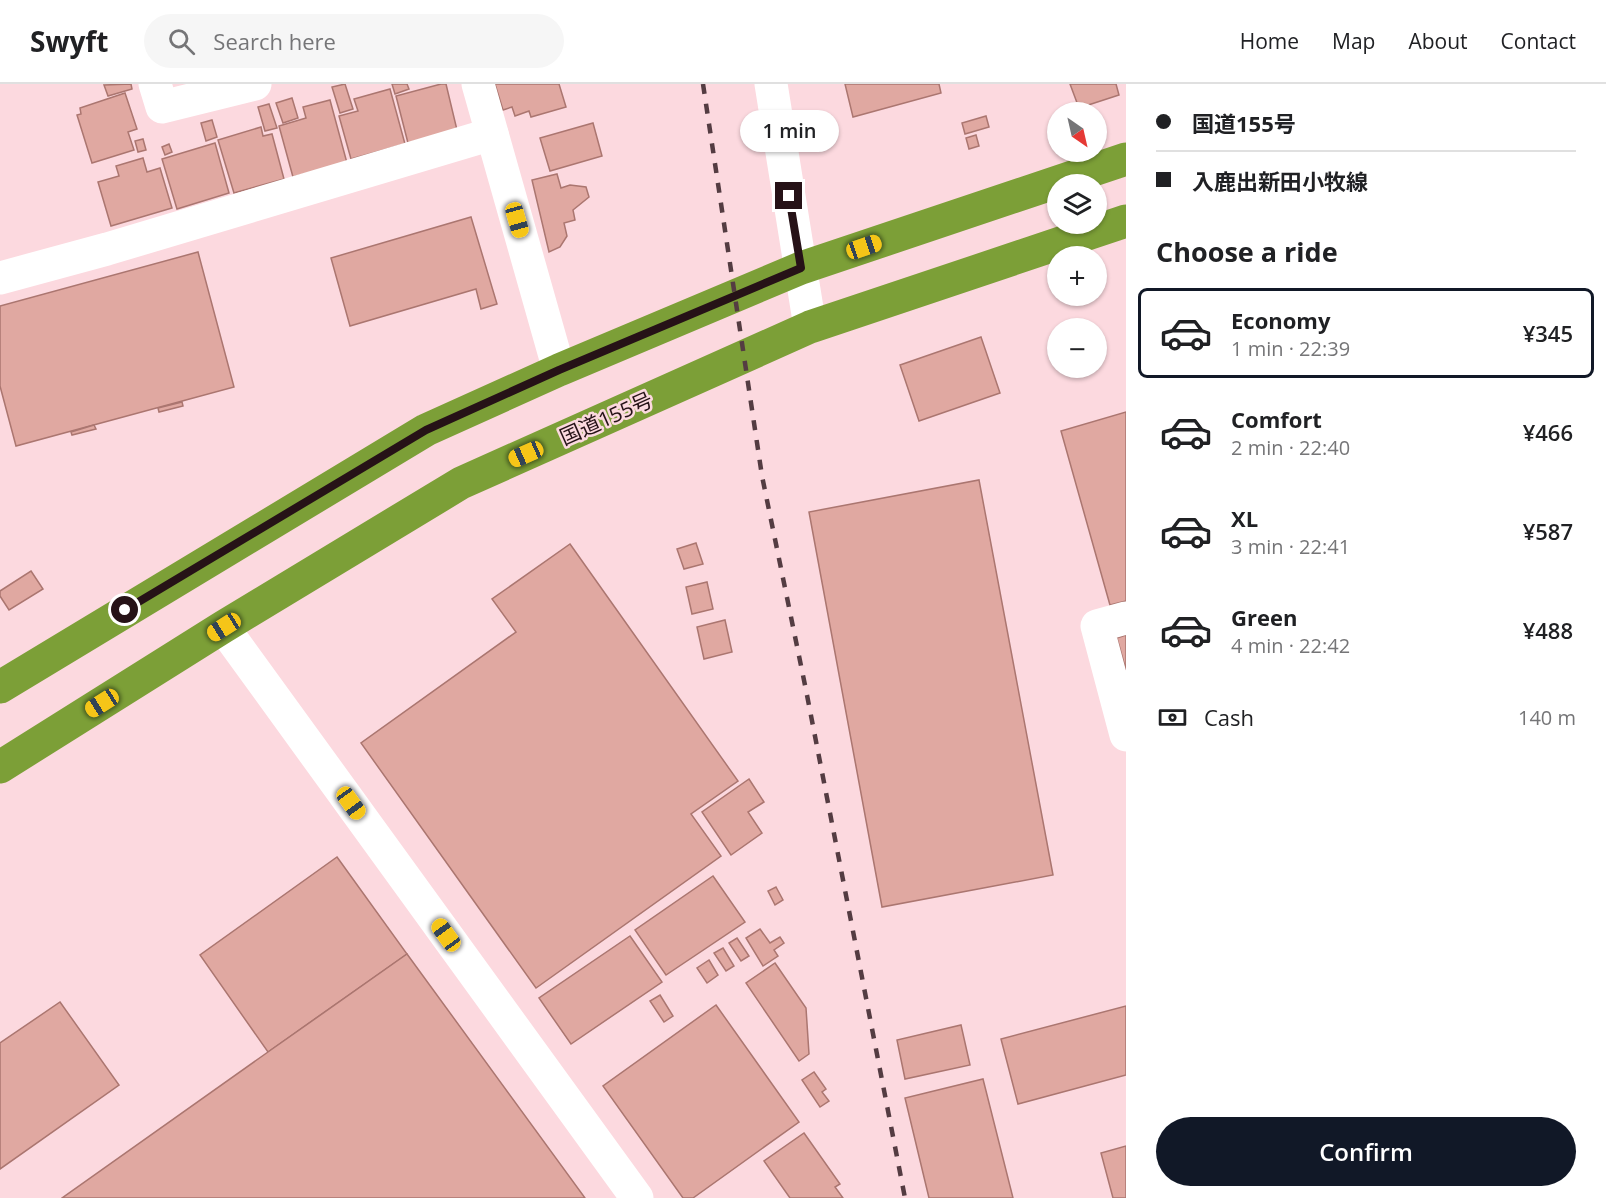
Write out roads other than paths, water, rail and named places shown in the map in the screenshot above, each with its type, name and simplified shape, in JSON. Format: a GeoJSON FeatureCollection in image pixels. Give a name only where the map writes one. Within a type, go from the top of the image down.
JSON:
{"type":"FeatureCollection","features":[{"type":"Feature","properties":{"kind":"highway"},"geometry":{"type":"LineString","coordinates":[[0,687],[426,430],[559,370],[801,268],[1126,159]]}},
{"type":"Feature","properties":{"kind":"highway","name":"国道155号"},"geometry":{"type":"LineString","coordinates":[[0,767],[461,483],[810,327],[1126,221]]}},
{"type":"Feature","properties":{"kind":"street"},"geometry":{"type":"LineString","coordinates":[[155,84],[162,107],[255,84]]}},
{"type":"Feature","properties":{"kind":"street"},"geometry":{"type":"LineString","coordinates":[[478,84],[559,370]]}},
{"type":"Feature","properties":{"kind":"street"},"geometry":{"type":"LineString","coordinates":[[771,84],[810,327]]}},
{"type":"Feature","properties":{"kind":"street"},"geometry":{"type":"LineString","coordinates":[[0,278],[107,249],[492,134]]}},
{"type":"Feature","properties":{"kind":"street"},"geometry":{"type":"LineString","coordinates":[[1126,618],[1097,626],[1126,735]]}},
{"type":"Feature","properties":{"kind":"street"},"geometry":{"type":"LineString","coordinates":[[224,627],[637,1198]]}},
{"type":"Feature","properties":{"kind":"railway"},"geometry":{"type":"LineString","coordinates":[[703,84],[762,476],[905,1198]]}}]}
